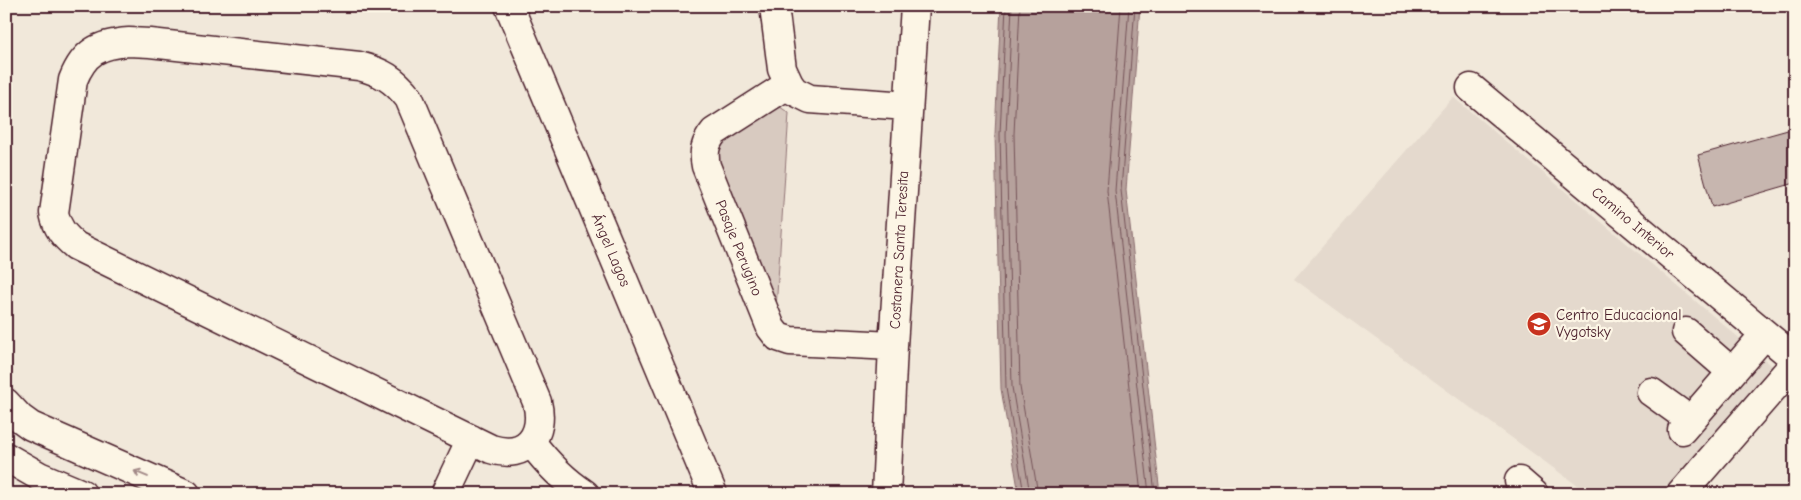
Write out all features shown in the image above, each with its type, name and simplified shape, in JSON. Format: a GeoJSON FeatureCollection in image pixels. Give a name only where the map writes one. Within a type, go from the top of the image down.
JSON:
{"type":"FeatureCollection","features":[{"type":"Feature","properties":{"kind":"street","name":"Ángel Lagos"},"geometry":{"type":"LineString","coordinates":[[508,6],[713,494]]}},
{"type":"Feature","properties":{"kind":"street"},"geometry":{"type":"LineString","coordinates":[[774,6],[782,69],[794,91],[810,99],[907,106]]}},
{"type":"Feature","properties":{"kind":"street","name":"Costanera Santa Teresita"},"geometry":{"type":"LineString","coordinates":[[886,494],[914,6]]}},
{"type":"Feature","properties":{"kind":"street"},"geometry":{"type":"LineString","coordinates":[[113,43],[150,43],[359,66],[389,77],[400,87],[409,98],[538,402],[540,423],[537,434],[522,449],[512,452],[501,452],[471,439],[76,246],[68,240],[56,222],[55,205],[73,80],[83,61],[96,50],[113,43]]}},
{"type":"Feature","properties":{"kind":"street","name":"Pasaje Perugino"},"geometry":{"type":"LineString","coordinates":[[789,84],[714,132],[705,148],[704,156],[706,166],[763,310],[773,332],[784,339],[893,346]]}},
{"type":"Feature","properties":{"kind":"street","name":"Camino Interior"},"geometry":{"type":"LineString","coordinates":[[1470,88],[1786,347]]}},
{"type":"Feature","properties":{"kind":"street"},"geometry":{"type":"LineString","coordinates":[[1686,332],[1732,372]]}},
{"type":"Feature","properties":{"kind":"street"},"geometry":{"type":"LineString","coordinates":[[1651,392],[1686,425],[1732,372],[1786,347]]}},
{"type":"Feature","properties":{"kind":"street"},"geometry":{"type":"LineString","coordinates":[[1680,494],[1786,347]]}},
{"type":"Feature","properties":{"kind":"street"},"geometry":{"type":"LineString","coordinates":[[6,403],[20,418],[31,426],[186,494]]}},
{"type":"Feature","properties":{"kind":"street"},"geometry":{"type":"LineString","coordinates":[[446,494],[471,439]]}},
{"type":"Feature","properties":{"kind":"street"},"geometry":{"type":"LineString","coordinates":[[531,442],[549,465],[585,494]]}},
{"type":"Feature","properties":{"kind":"street"},"geometry":{"type":"LineString","coordinates":[[6,457],[40,476],[82,494]]}},
{"type":"Feature","properties":{"kind":"shaded area","name":"Centro Educacional Vygotsky"},"geometry":{"type":"Polygon","coordinates":[[[1453,97],[1776,369],[1666,494],[1589,494],[1294,279],[1453,97]]]}},
{"type":"Feature","properties":{"kind":"shaded area"},"geometry":{"type":"Polygon","coordinates":[[[780,107],[789,113],[776,309],[716,162],[717,150],[722,141],[780,107]]]}},
{"type":"Feature","properties":{"kind":"water"},"geometry":{"type":"Polygon","coordinates":[[[1001,6],[1140,6],[1126,190],[1160,494],[1019,494],[1001,389],[995,134],[1001,6]]]}},
{"type":"Feature","properties":{"kind":"building"},"geometry":{"type":"Polygon","coordinates":[[[1795,128],[1795,183],[1712,207],[1698,155],[1795,128]]]}},
{"type":"Feature","properties":{"kind":"place","name":"Centro Educacional Vygotsky"},"geometry":{"type":"Point","coordinates":[1539,324]}}]}
